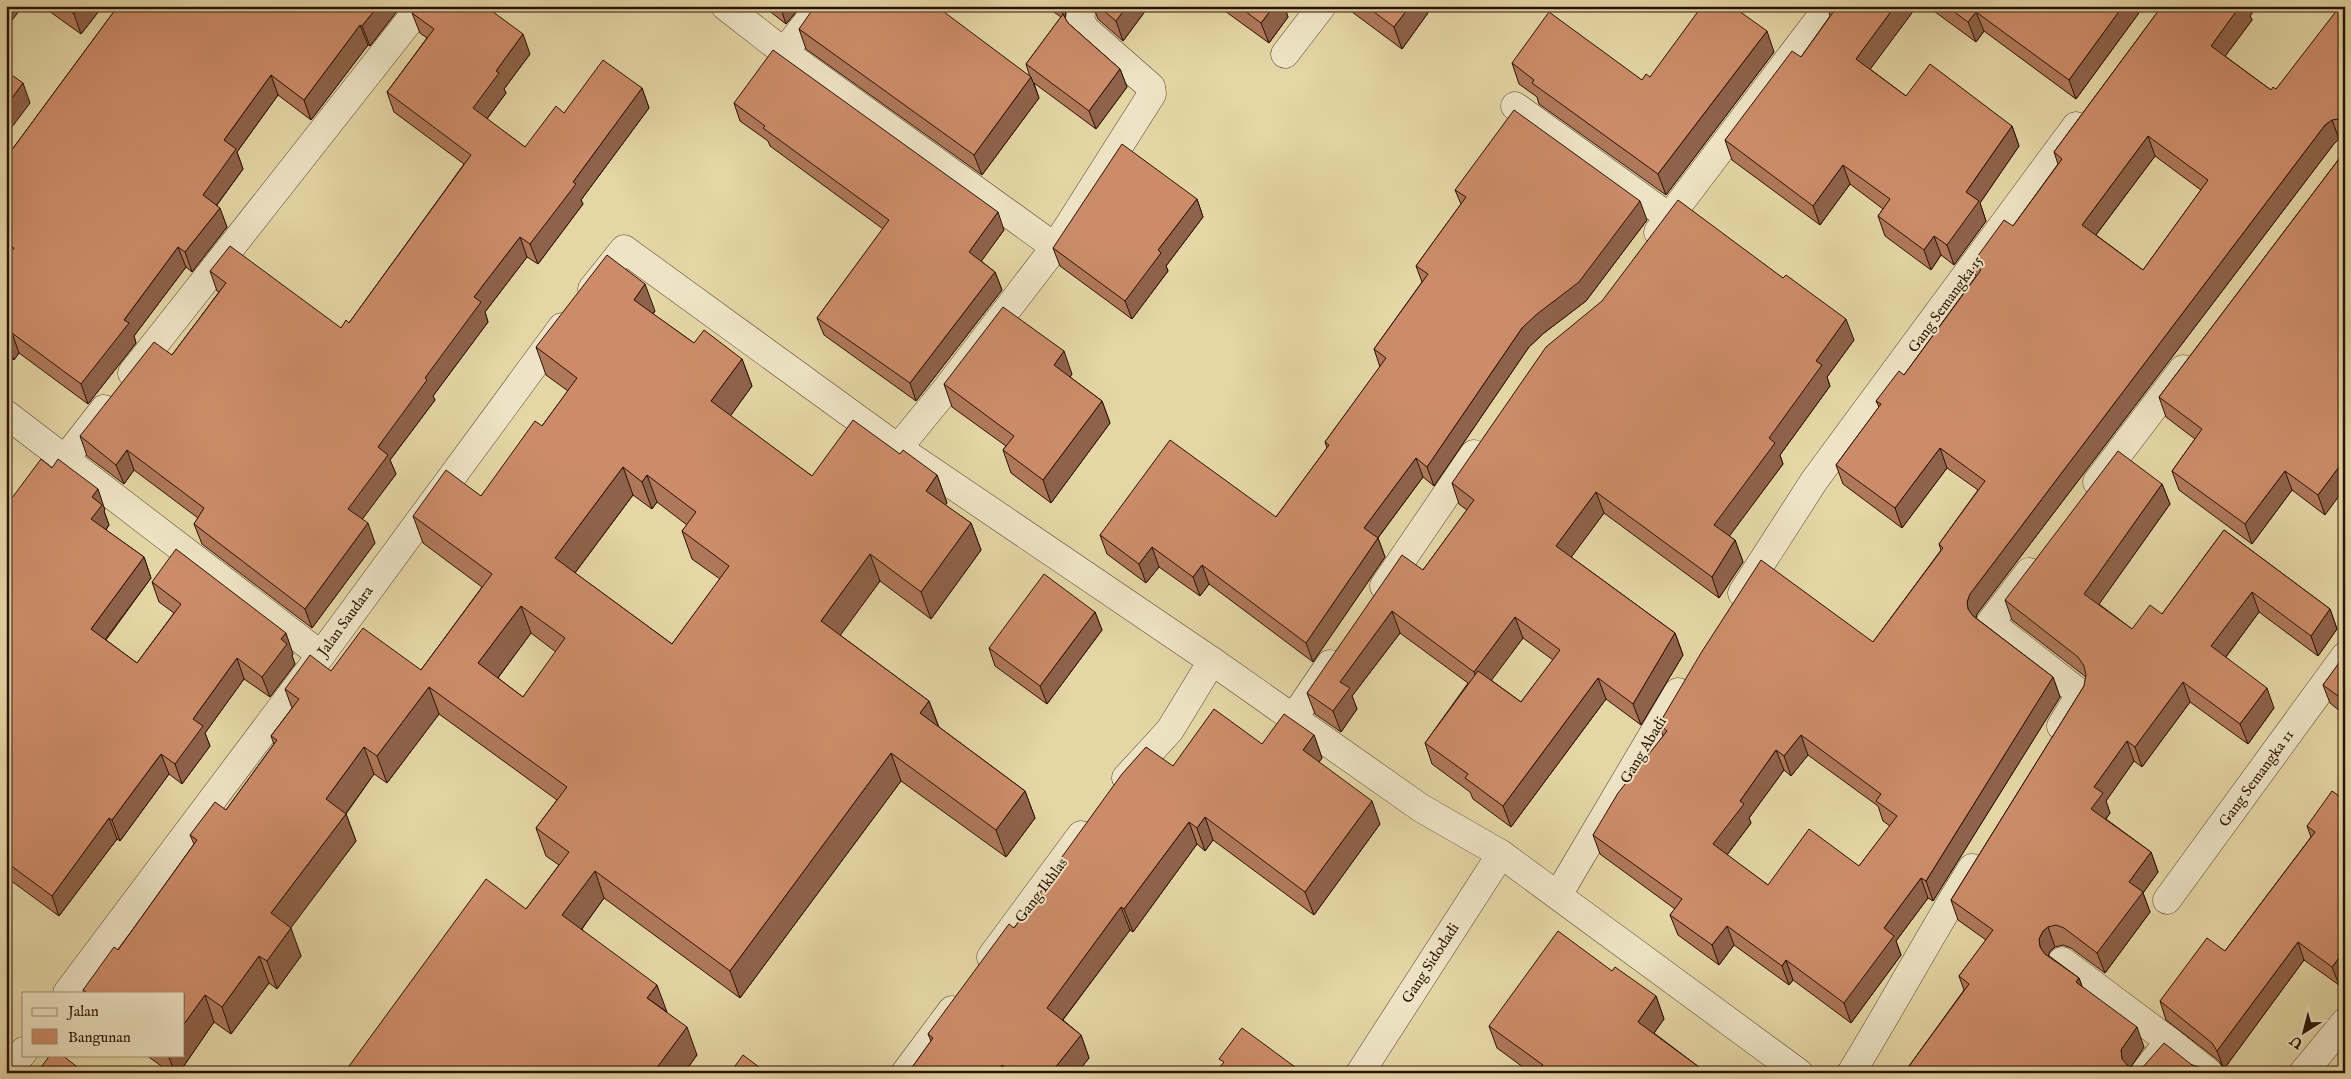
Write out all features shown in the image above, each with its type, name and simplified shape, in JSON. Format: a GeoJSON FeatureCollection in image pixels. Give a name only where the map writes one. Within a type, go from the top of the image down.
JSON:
{"type":"FeatureCollection","features":[{"type":"Feature","properties":{"kind":"street"},"geometry":{"type":"LineString","coordinates":[[65,459],[421,6]]}},
{"type":"Feature","properties":{"kind":"street"},"geometry":{"type":"LineString","coordinates":[[725,6],[784,52],[1055,247]]}},
{"type":"Feature","properties":{"kind":"street"},"geometry":{"type":"LineString","coordinates":[[784,52],[820,6]]}},
{"type":"Feature","properties":{"kind":"street"},"geometry":{"type":"LineString","coordinates":[[1082,6],[1080,19],[1085,29],[1151,87],[1153,92],[1055,247],[944,392],[898,448],[1294,717],[1421,808],[1501,854],[1799,1073]]}},
{"type":"Feature","properties":{"kind":"street"},"geometry":{"type":"LineString","coordinates":[[1285,54],[1322,6]]}},
{"type":"Feature","properties":{"kind":"street"},"geometry":{"type":"LineString","coordinates":[[1645,249],[1829,6]]}},
{"type":"Feature","properties":{"kind":"street"},"geometry":{"type":"LineString","coordinates":[[1515,106],[1669,218]]}},
{"type":"Feature","properties":{"kind":"street","name":"Gang Semangka 15"},"geometry":{"type":"LineString","coordinates":[[1728,614],[1814,481],[2088,109]]}},
{"type":"Feature","properties":{"kind":"street","name":"Jalan Saudara"},"geometry":{"type":"LineString","coordinates":[[69,992],[321,655],[556,335],[624,250],[898,448]]}},
{"type":"Feature","properties":{"kind":"street"},"geometry":{"type":"LineString","coordinates":[[2080,504],[2200,345]]}},
{"type":"Feature","properties":{"kind":"street"},"geometry":{"type":"LineString","coordinates":[[6,414],[321,655]]}},
{"type":"Feature","properties":{"kind":"street"},"geometry":{"type":"LineString","coordinates":[[1372,603],[1490,431]]}},
{"type":"Feature","properties":{"kind":"street"},"geometry":{"type":"LineString","coordinates":[[2044,552],[1990,624],[2077,691],[2078,698],[2047,748]]}},
{"type":"Feature","properties":{"kind":"street"},"geometry":{"type":"LineString","coordinates":[[1294,717],[1344,643]]}},
{"type":"Feature","properties":{"kind":"street","name":"Gang Semangka 11"},"geometry":{"type":"LineString","coordinates":[[2167,900],[2345,656]]}},
{"type":"Feature","properties":{"kind":"street","name":"Gang Ikhlas"},"geometry":{"type":"LineString","coordinates":[[905,1073],[1103,807],[1170,730],[1212,661]]}},
{"type":"Feature","properties":{"kind":"street","name":"Gang Abadi"},"geometry":{"type":"LineString","coordinates":[[1558,896],[1690,673]]}},
{"type":"Feature","properties":{"kind":"street"},"geometry":{"type":"LineString","coordinates":[[1851,1073],[1888,1013],[1948,906],[1985,848]]}},
{"type":"Feature","properties":{"kind":"street","name":"Gang Sidodadi"},"geometry":{"type":"LineString","coordinates":[[1360,1073],[1501,854]]}},
{"type":"Feature","properties":{"kind":"street"},"geometry":{"type":"LineString","coordinates":[[2062,962],[2209,1073]]}},
{"type":"Feature","properties":{"kind":"street"},"geometry":{"type":"LineString","coordinates":[[2303,1073],[2345,1022]]}},
{"type":"Feature","properties":{"kind":"street"},"geometry":{"type":"LineString","coordinates":[[2144,1073],[2169,1041]]}},
{"type":"Feature","properties":{"kind":"street"},"geometry":{"type":"LineString","coordinates":[[8,1073],[22,1054]]}},
{"type":"Feature","properties":{"kind":"building"},"geometry":{"type":"Polygon","coordinates":[[[62,6],[80,6],[74,14],[62,6]]]}},
{"type":"Feature","properties":{"kind":"building"},"geometry":{"type":"Polygon","coordinates":[[[118,6],[378,6],[362,26],[360,25],[304,100],[271,75],[224,140],[236,149],[203,195],[220,208],[185,252],[178,247],[124,320],[129,323],[81,384],[12,333],[6,341],[6,259],[14,248],[6,243],[6,155],[11,151],[118,6]]]}},
{"type":"Feature","properties":{"kind":"building"},"geometry":{"type":"Polygon","coordinates":[[[417,6],[485,6],[523,34],[496,71],[499,73],[473,108],[525,147],[556,106],[564,113],[603,60],[642,88],[573,182],[576,184],[530,244],[520,237],[474,297],[481,302],[425,378],[427,380],[378,447],[388,455],[348,509],[368,523],[305,609],[194,524],[204,508],[127,450],[116,465],[80,436],[154,342],[172,355],[226,283],[210,271],[230,246],[341,328],[346,320],[349,323],[471,155],[387,92],[434,29],[412,13],[417,6]]]}},
{"type":"Feature","properties":{"kind":"building"},"geometry":{"type":"Polygon","coordinates":[[[815,6],[936,6],[1031,77],[974,155],[799,29],[815,6]]]}},
{"type":"Feature","properties":{"kind":"building"},"geometry":{"type":"Polygon","coordinates":[[[1098,6],[1127,6],[1116,21],[1098,6]]]}},
{"type":"Feature","properties":{"kind":"building"},"geometry":{"type":"Polygon","coordinates":[[[1238,6],[1274,6],[1261,23],[1238,6]]]}},
{"type":"Feature","properties":{"kind":"building"},"geometry":{"type":"Polygon","coordinates":[[[1366,6],[1410,6],[1394,27],[1366,6]]]}},
{"type":"Feature","properties":{"kind":"building"},"geometry":{"type":"Polygon","coordinates":[[[1702,6],[1732,6],[1767,31],[1658,174],[1532,83],[1534,80],[1512,63],[1549,12],[1642,80],[1646,74],[1650,77],[1702,6]]]}},
{"type":"Feature","properties":{"kind":"building"},"geometry":{"type":"Polygon","coordinates":[[[1827,6],[1895,6],[1856,59],[1906,96],[1930,64],[2012,126],[1966,192],[1979,201],[1947,245],[1934,236],[1924,250],[1878,216],[1890,199],[1843,165],[1813,206],[1725,140],[1792,51],[1801,57],[1834,11],[1827,6]]]}},
{"type":"Feature","properties":{"kind":"building"},"geometry":{"type":"Polygon","coordinates":[[[1946,6],[2123,6],[2069,80],[1976,12],[1968,22],[1946,6]]]}},
{"type":"Feature","properties":{"kind":"building"},"geometry":{"type":"Polygon","coordinates":[[[2162,6],[2240,6],[2211,46],[2271,90],[2273,87],[2276,89],[2337,10],[2343,14],[2345,12],[2345,121],[2339,119],[2332,120],[2325,125],[1970,594],[1967,602],[1968,609],[1973,616],[2053,677],[1926,881],[1921,878],[1884,928],[1894,936],[1844,1003],[1786,960],[1782,966],[1727,926],[1712,945],[1670,915],[1682,899],[1593,835],[1618,793],[1667,731],[1659,724],[1701,653],[1761,560],[1873,642],[1943,548],[1939,544],[1985,481],[1940,448],[1895,508],[1836,465],[1881,404],[1876,401],[1899,371],[1904,375],[1981,270],[1972,264],[2004,220],[2013,226],[2062,159],[2054,152],[2162,6]],[[2148,136],[2082,225],[2143,270],[2208,180],[2148,136]],[[1801,735],[1784,756],[1776,750],[1740,801],[1744,804],[1713,844],[1768,885],[1809,829],[1859,866],[1897,816],[1876,801],[1881,794],[1801,735]]]}},
{"type":"Feature","properties":{"kind":"building"},"geometry":{"type":"Polygon","coordinates":[[[1063,14],[1068,23],[1120,69],[1089,111],[1026,64],[1063,14]]]}},
{"type":"Feature","properties":{"kind":"building"},"geometry":{"type":"Polygon","coordinates":[[[773,50],[998,212],[969,252],[995,272],[910,383],[817,318],[889,220],[763,128],[765,126],[734,103],[773,50]]]}},
{"type":"Feature","properties":{"kind":"building"},"geometry":{"type":"Polygon","coordinates":[[[6,71],[23,83],[6,106],[6,71]]]}},
{"type":"Feature","properties":{"kind":"building"},"geometry":{"type":"Polygon","coordinates":[[[1514,110],[1640,201],[1579,282],[1522,328],[1427,467],[1416,458],[1364,528],[1378,538],[1306,643],[1202,565],[1193,577],[1152,547],[1139,564],[1100,535],[1170,440],[1276,517],[1329,445],[1325,442],[1386,358],[1374,349],[1428,274],[1416,266],[1466,197],[1455,190],[1514,110]]]}},
{"type":"Feature","properties":{"kind":"building"},"geometry":{"type":"Polygon","coordinates":[[[1122,144],[1197,199],[1158,250],[1161,253],[1125,301],[1053,248],[1122,144]]]}},
{"type":"Feature","properties":{"kind":"building"},"geometry":{"type":"Polygon","coordinates":[[[2345,151],[2345,459],[2318,495],[2285,471],[2245,524],[2172,471],[2202,429],[2159,397],[2345,151]]]}},
{"type":"Feature","properties":{"kind":"building"},"geometry":{"type":"Polygon","coordinates":[[[1678,200],[1783,278],[1786,275],[1846,319],[1816,361],[1822,365],[1769,438],[1775,443],[1714,525],[1735,540],[1712,577],[1596,492],[1556,546],[1675,633],[1633,704],[1598,678],[1503,806],[1465,778],[1468,774],[1425,743],[1478,671],[1521,702],[1560,650],[1515,617],[1474,672],[1392,611],[1340,682],[1350,688],[1333,711],[1307,693],[1402,555],[1423,570],[1474,500],[1452,483],[1546,347],[1602,301],[1678,200]]]}},
{"type":"Feature","properties":{"kind":"building"},"geometry":{"type":"Polygon","coordinates":[[[607,255],[645,284],[634,300],[694,343],[704,330],[742,359],[711,401],[812,476],[853,420],[900,454],[903,450],[937,475],[926,491],[971,523],[921,592],[870,554],[821,621],[929,701],[920,713],[1025,791],[996,830],[891,753],[730,971],[595,871],[562,915],[657,985],[647,998],[687,1027],[653,1073],[344,1073],[486,879],[526,909],[569,852],[536,828],[567,787],[429,687],[377,756],[364,747],[326,799],[346,814],[271,913],[291,928],[267,961],[259,956],[222,1007],[205,995],[185,1023],[185,992],[86,992],[83,990],[114,947],[118,950],[197,840],[190,835],[215,802],[226,810],[277,740],[271,736],[299,699],[285,689],[310,655],[331,671],[363,628],[421,670],[492,574],[413,516],[446,470],[481,496],[535,421],[542,426],[577,378],[536,347],[607,255]],[[623,467],[555,558],[672,644],[729,566],[682,531],[696,512],[647,475],[642,482],[623,467]],[[521,606],[478,663],[523,697],[565,638],[521,606]]]}},
{"type":"Feature","properties":{"kind":"building"},"geometry":{"type":"Polygon","coordinates":[[[1003,307],[1064,351],[1054,365],[1102,401],[1043,480],[1003,450],[1014,436],[944,384],[1003,307]]]}},
{"type":"Feature","properties":{"kind":"building"},"geometry":{"type":"Polygon","coordinates":[[[2118,451],[2162,484],[2084,594],[2132,629],[2150,605],[2162,614],[2224,530],[2330,609],[2311,636],[2252,592],[2211,646],[2267,688],[2240,724],[2183,682],[2135,747],[2127,741],[2094,787],[2103,793],[2091,809],[2151,852],[2129,882],[2143,892],[2097,953],[2064,928],[2056,925],[2048,927],[2043,931],[2039,939],[2040,947],[2045,954],[2079,978],[2076,982],[2137,1027],[2121,1050],[2122,1059],[2128,1066],[2135,1068],[2143,1067],[2164,1043],[2192,1065],[2202,1068],[2201,1070],[2204,1073],[1904,1073],[1969,984],[1959,976],[1993,930],[1951,900],[2084,686],[2086,675],[2084,666],[2078,657],[2005,600],[2118,451]]]}},
{"type":"Feature","properties":{"kind":"building"},"geometry":{"type":"Polygon","coordinates":[[[41,459],[52,468],[58,459],[98,489],[92,497],[102,505],[91,519],[144,557],[91,629],[137,663],[181,604],[152,582],[176,549],[286,633],[281,639],[287,644],[262,677],[237,658],[193,719],[203,726],[175,764],[161,754],[112,820],[109,818],[52,896],[6,862],[6,506],[41,459]]]}},
{"type":"Feature","properties":{"kind":"building"},"geometry":{"type":"Polygon","coordinates":[[[1044,574],[1095,612],[1040,686],[989,648],[1044,574]]]}},
{"type":"Feature","properties":{"kind":"building"},"geometry":{"type":"Polygon","coordinates":[[[2345,656],[2345,701],[2323,685],[2345,656]]]}},
{"type":"Feature","properties":{"kind":"building"},"geometry":{"type":"Polygon","coordinates":[[[1214,709],[1262,744],[1284,714],[1314,735],[1303,750],[1372,801],[1305,892],[1205,817],[1197,828],[1189,822],[1124,909],[1121,907],[1047,1008],[1081,1035],[1051,1073],[1012,1073],[1002,1065],[996,1073],[908,1073],[933,1038],[928,1034],[1009,924],[1014,928],[1062,863],[1059,861],[1122,774],[1146,747],[1173,766],[1214,709]]]}},
{"type":"Feature","properties":{"kind":"building"},"geometry":{"type":"Polygon","coordinates":[[[2332,791],[2345,800],[2345,950],[2332,967],[2298,942],[2217,1051],[2212,1043],[2160,1001],[2207,938],[2225,951],[2315,832],[2307,826],[2332,791]]]}},
{"type":"Feature","properties":{"kind":"building"},"geometry":{"type":"Polygon","coordinates":[[[1558,931],[1612,971],[1615,967],[1656,996],[1638,1022],[1707,1073],[1541,1073],[1538,1071],[1543,1065],[1489,1026],[1558,931]]]}},
{"type":"Feature","properties":{"kind":"building"},"geometry":{"type":"Polygon","coordinates":[[[1242,1028],[1295,1067],[1291,1073],[1215,1073],[1224,1062],[1219,1059],[1242,1028]]]}},
{"type":"Feature","properties":{"kind":"building"},"geometry":{"type":"Polygon","coordinates":[[[743,1055],[767,1073],[730,1073],[743,1055]]]}},
{"type":"Feature","properties":{"kind":"building"},"geometry":{"type":"Polygon","coordinates":[[[49,1056],[63,1056],[85,1073],[37,1073],[49,1056]]]}}]}
